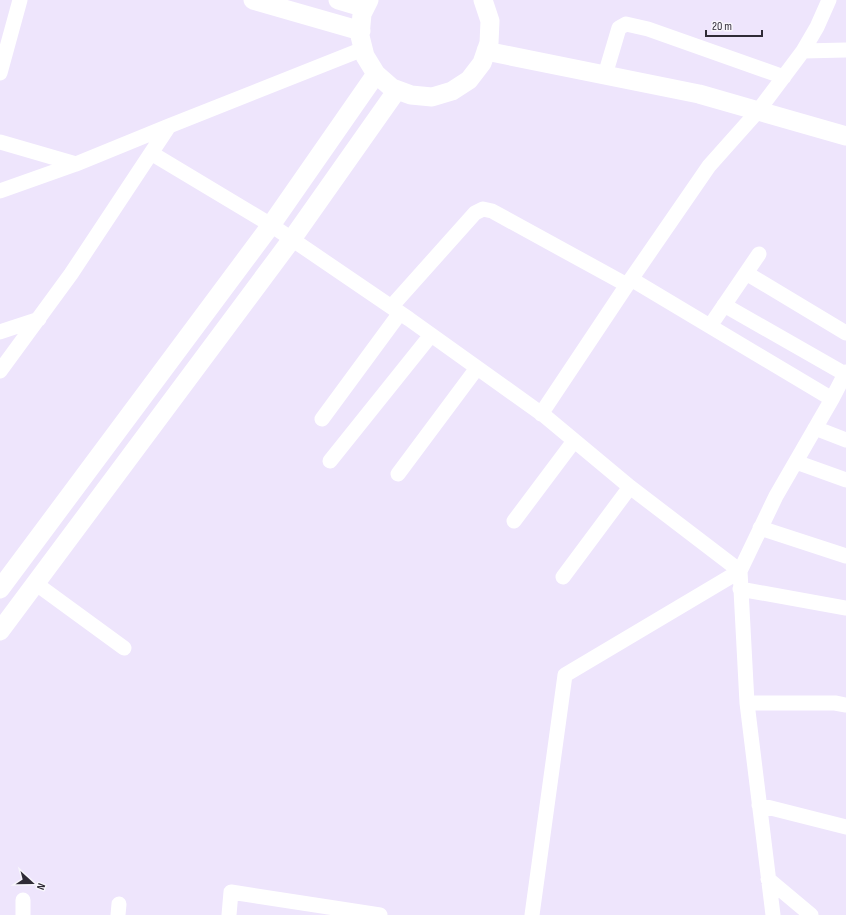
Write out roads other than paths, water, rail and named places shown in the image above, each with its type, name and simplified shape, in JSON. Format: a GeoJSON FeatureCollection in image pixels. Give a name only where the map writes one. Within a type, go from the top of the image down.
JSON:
{"type":"FeatureCollection","features":[{"type":"Feature","properties":{"kind":"street"},"geometry":{"type":"LineString","coordinates":[[0,73],[20,0]]}},
{"type":"Feature","properties":{"kind":"street"},"geometry":{"type":"LineString","coordinates":[[253,0],[360,31]]}},
{"type":"Feature","properties":{"kind":"street"},"geometry":{"type":"LineString","coordinates":[[338,0],[367,4],[362,14],[360,36],[365,56],[376,74],[392,88],[411,95],[432,97],[452,91],[469,80],[482,63],[489,43],[490,21],[483,0]]}},
{"type":"Feature","properties":{"kind":"street"},"geometry":{"type":"LineString","coordinates":[[541,414],[709,166],[758,111],[804,51],[829,0]]}},
{"type":"Feature","properties":{"kind":"street"},"geometry":{"type":"LineString","coordinates":[[605,75],[619,28],[626,24],[648,29],[784,77]]}},
{"type":"Feature","properties":{"kind":"street"},"geometry":{"type":"LineString","coordinates":[[0,191],[76,164],[363,49]]}},
{"type":"Feature","properties":{"kind":"street"},"geometry":{"type":"LineString","coordinates":[[804,51],[846,50]]}},
{"type":"Feature","properties":{"kind":"street"},"geometry":{"type":"LineString","coordinates":[[486,51],[699,94],[846,136]]}},
{"type":"Feature","properties":{"kind":"street"},"geometry":{"type":"LineString","coordinates":[[0,589],[271,225],[376,74]]}},
{"type":"Feature","properties":{"kind":"street"},"geometry":{"type":"LineString","coordinates":[[0,631],[292,239],[397,90]]}},
{"type":"Feature","properties":{"kind":"street"},"geometry":{"type":"LineString","coordinates":[[0,371],[71,274],[170,126]]}},
{"type":"Feature","properties":{"kind":"street"},"geometry":{"type":"LineString","coordinates":[[0,142],[76,164]]}},
{"type":"Feature","properties":{"kind":"street"},"geometry":{"type":"LineString","coordinates":[[151,153],[271,225],[478,368],[541,414],[630,487],[740,571]]}},
{"type":"Feature","properties":{"kind":"street"},"geometry":{"type":"LineString","coordinates":[[322,419],[395,310],[475,212],[483,210],[492,211],[629,282],[710,326],[832,398]]}},
{"type":"Feature","properties":{"kind":"street"},"geometry":{"type":"LineString","coordinates":[[710,326],[758,254]]}},
{"type":"Feature","properties":{"kind":"street"},"geometry":{"type":"LineString","coordinates":[[746,273],[846,333]]}},
{"type":"Feature","properties":{"kind":"street"},"geometry":{"type":"LineString","coordinates":[[724,305],[846,373],[776,496],[740,571],[747,703],[773,915]]}},
{"type":"Feature","properties":{"kind":"street"},"geometry":{"type":"LineString","coordinates":[[0,332],[39,318]]}},
{"type":"Feature","properties":{"kind":"street"},"geometry":{"type":"LineString","coordinates":[[330,461],[430,335]]}},
{"type":"Feature","properties":{"kind":"street"},"geometry":{"type":"LineString","coordinates":[[398,474],[478,368]]}},
{"type":"Feature","properties":{"kind":"street"},"geometry":{"type":"LineString","coordinates":[[815,428],[846,440]]}},
{"type":"Feature","properties":{"kind":"street"},"geometry":{"type":"LineString","coordinates":[[514,521],[574,440]]}},
{"type":"Feature","properties":{"kind":"street"},"geometry":{"type":"LineString","coordinates":[[796,462],[846,480]]}},
{"type":"Feature","properties":{"kind":"street"},"geometry":{"type":"LineString","coordinates":[[564,577],[630,487]]}},
{"type":"Feature","properties":{"kind":"street"},"geometry":{"type":"LineString","coordinates":[[760,528],[846,556]]}},
{"type":"Feature","properties":{"kind":"street"},"geometry":{"type":"LineString","coordinates":[[532,915],[565,675],[740,571]]}},
{"type":"Feature","properties":{"kind":"street"},"geometry":{"type":"LineString","coordinates":[[35,583],[124,648]]}},
{"type":"Feature","properties":{"kind":"street"},"geometry":{"type":"LineString","coordinates":[[740,589],[846,608]]}},
{"type":"Feature","properties":{"kind":"street"},"geometry":{"type":"LineString","coordinates":[[747,703],[835,702],[846,705]]}},
{"type":"Feature","properties":{"kind":"street"},"geometry":{"type":"LineString","coordinates":[[759,804],[846,827]]}},
{"type":"Feature","properties":{"kind":"street"},"geometry":{"type":"LineString","coordinates":[[768,879],[811,915]]}},
{"type":"Feature","properties":{"kind":"street"},"geometry":{"type":"LineString","coordinates":[[229,915],[232,892],[380,915]]}},
{"type":"Feature","properties":{"kind":"street"},"geometry":{"type":"LineString","coordinates":[[23,900],[23,915]]}}]}
